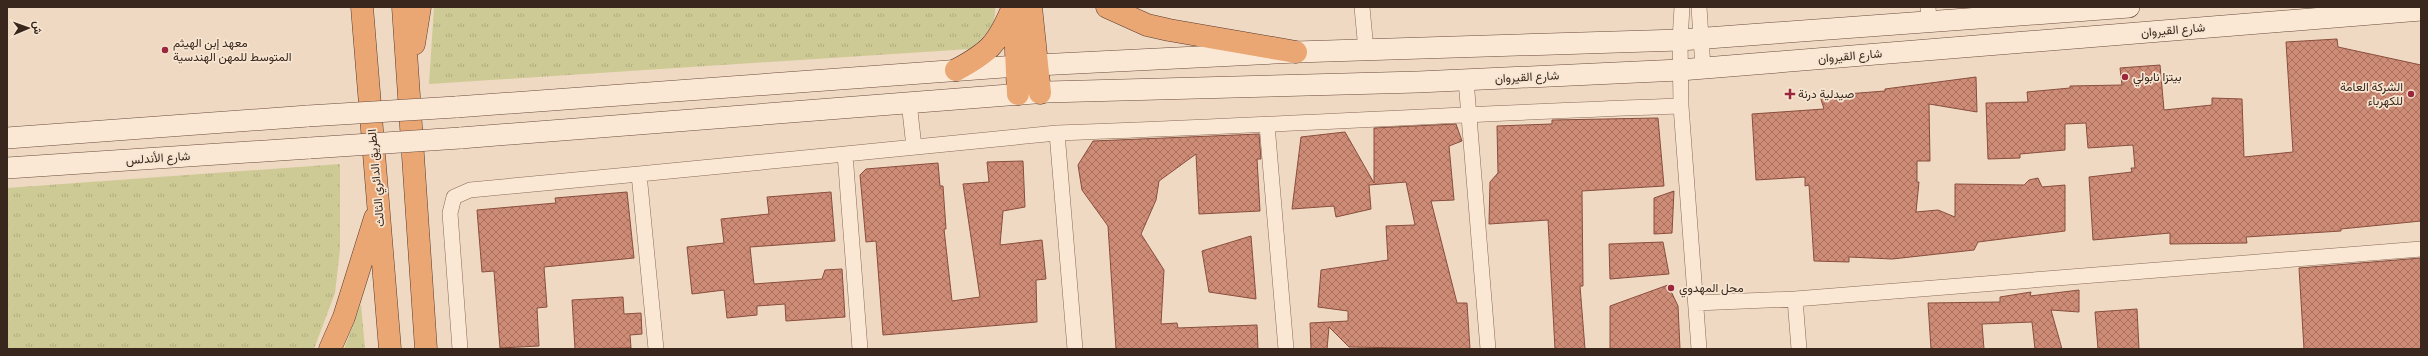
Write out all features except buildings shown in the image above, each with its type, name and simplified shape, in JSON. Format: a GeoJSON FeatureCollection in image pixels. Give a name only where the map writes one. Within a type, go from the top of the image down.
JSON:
{"type":"FeatureCollection","features":[{"type":"Feature","properties":{"kind":"highway","name":"الطريق الدائري الثالث"},"geometry":{"type":"LineString","coordinates":[[362,7],[390,349]]}},
{"type":"Feature","properties":{"kind":"highway"},"geometry":{"type":"LineString","coordinates":[[403,7],[426,349]]}},
{"type":"Feature","properties":{"kind":"highway"},"geometry":{"type":"LineString","coordinates":[[408,76],[420,7]]}},
{"type":"Feature","properties":{"kind":"highway"},"geometry":{"type":"LineString","coordinates":[[1013,7],[1027,66],[1040,93]]}},
{"type":"Feature","properties":{"kind":"highway"},"geometry":{"type":"LineString","coordinates":[[956,70],[981,57],[989,49],[1003,30],[1013,7]]}},
{"type":"Feature","properties":{"kind":"highway"},"geometry":{"type":"LineString","coordinates":[[1018,94],[1027,66],[1032,7]]}},
{"type":"Feature","properties":{"kind":"highway"},"geometry":{"type":"LineString","coordinates":[[1107,7],[1147,25],[1296,52]]}},
{"type":"Feature","properties":{"kind":"highway"},"geometry":{"type":"LineString","coordinates":[[330,349],[344,317],[378,207]]}},
{"type":"Feature","properties":{"kind":"main road"},"geometry":{"type":"LineString","coordinates":[[7,138],[956,70],[1296,52],[1680,40],[1928,14],[2129,7]]}},
{"type":"Feature","properties":{"kind":"main road","name":"شارع القيروان"},"geometry":{"type":"LineString","coordinates":[[909,102],[1040,93],[1279,84],[1466,80],[1680,70],[2421,10]]}},
{"type":"Feature","properties":{"kind":"main road","name":"شارع الأندلس"},"geometry":{"type":"LineString","coordinates":[[7,168],[460,138],[909,102]]}},
{"type":"Feature","properties":{"kind":"street"},"geometry":{"type":"LineString","coordinates":[[1362,7],[1366,50]]}},
{"type":"Feature","properties":{"kind":"street"},"geometry":{"type":"LineString","coordinates":[[1682,7],[1680,40],[1681,106],[1699,349]]}},
{"type":"Feature","properties":{"kind":"street"},"geometry":{"type":"LineString","coordinates":[[1699,7],[1703,68]]}},
{"type":"Feature","properties":{"kind":"street"},"geometry":{"type":"LineString","coordinates":[[1466,80],[1488,349]]}},
{"type":"Feature","properties":{"kind":"street"},"geometry":{"type":"LineString","coordinates":[[909,102],[914,147]]}},
{"type":"Feature","properties":{"kind":"street"},"geometry":{"type":"LineString","coordinates":[[460,349],[450,213],[454,197],[470,190],[1057,133],[1268,125],[1469,113],[1681,106]]}},
{"type":"Feature","properties":{"kind":"street"},"geometry":{"type":"LineString","coordinates":[[1268,125],[1286,349]]}},
{"type":"Feature","properties":{"kind":"street"},"geometry":{"type":"LineString","coordinates":[[1057,133],[1074,349]]}},
{"type":"Feature","properties":{"kind":"street"},"geometry":{"type":"LineString","coordinates":[[845,154],[860,349]]}},
{"type":"Feature","properties":{"kind":"street"},"geometry":{"type":"LineString","coordinates":[[640,174],[656,349]]}},
{"type":"Feature","properties":{"kind":"street"},"geometry":{"type":"LineString","coordinates":[[1696,303],[1795,299],[2421,249]]}},
{"type":"Feature","properties":{"kind":"street"},"geometry":{"type":"LineString","coordinates":[[1795,299],[1799,349]]}},
{"type":"Feature","properties":{"kind":"green space"},"geometry":{"type":"Polygon","coordinates":[[[434,7],[995,7],[995,14],[994,20],[988,31],[970,49],[429,84],[434,7]]]}},
{"type":"Feature","properties":{"kind":"green space"},"geometry":{"type":"Polygon","coordinates":[[[340,164],[340,250],[335,293],[314,349],[7,349],[7,188],[340,164]]]}},
{"type":"Feature","properties":{"kind":"green space"},"geometry":{"type":"Polygon","coordinates":[[[361,304],[365,349],[344,349],[361,304]]]}},
{"type":"Feature","properties":{"kind":"place","name":"معهد إبن الهيثم المتوسط للمهن الهندسية"},"geometry":{"type":"Point","coordinates":[165,50]}},
{"type":"Feature","properties":{"kind":"place","name":"بيتزا نابولي"},"geometry":{"type":"Point","coordinates":[2125,77]}},
{"type":"Feature","properties":{"kind":"place","name":"صيدلية درنة"},"geometry":{"type":"Point","coordinates":[1790,94]}},
{"type":"Feature","properties":{"kind":"place","name":"الشركة العامة للكهرباء"},"geometry":{"type":"Point","coordinates":[2411,94]}},
{"type":"Feature","properties":{"kind":"place","name":"محل المهدوي"},"geometry":{"type":"Point","coordinates":[1671,288]}}]}
